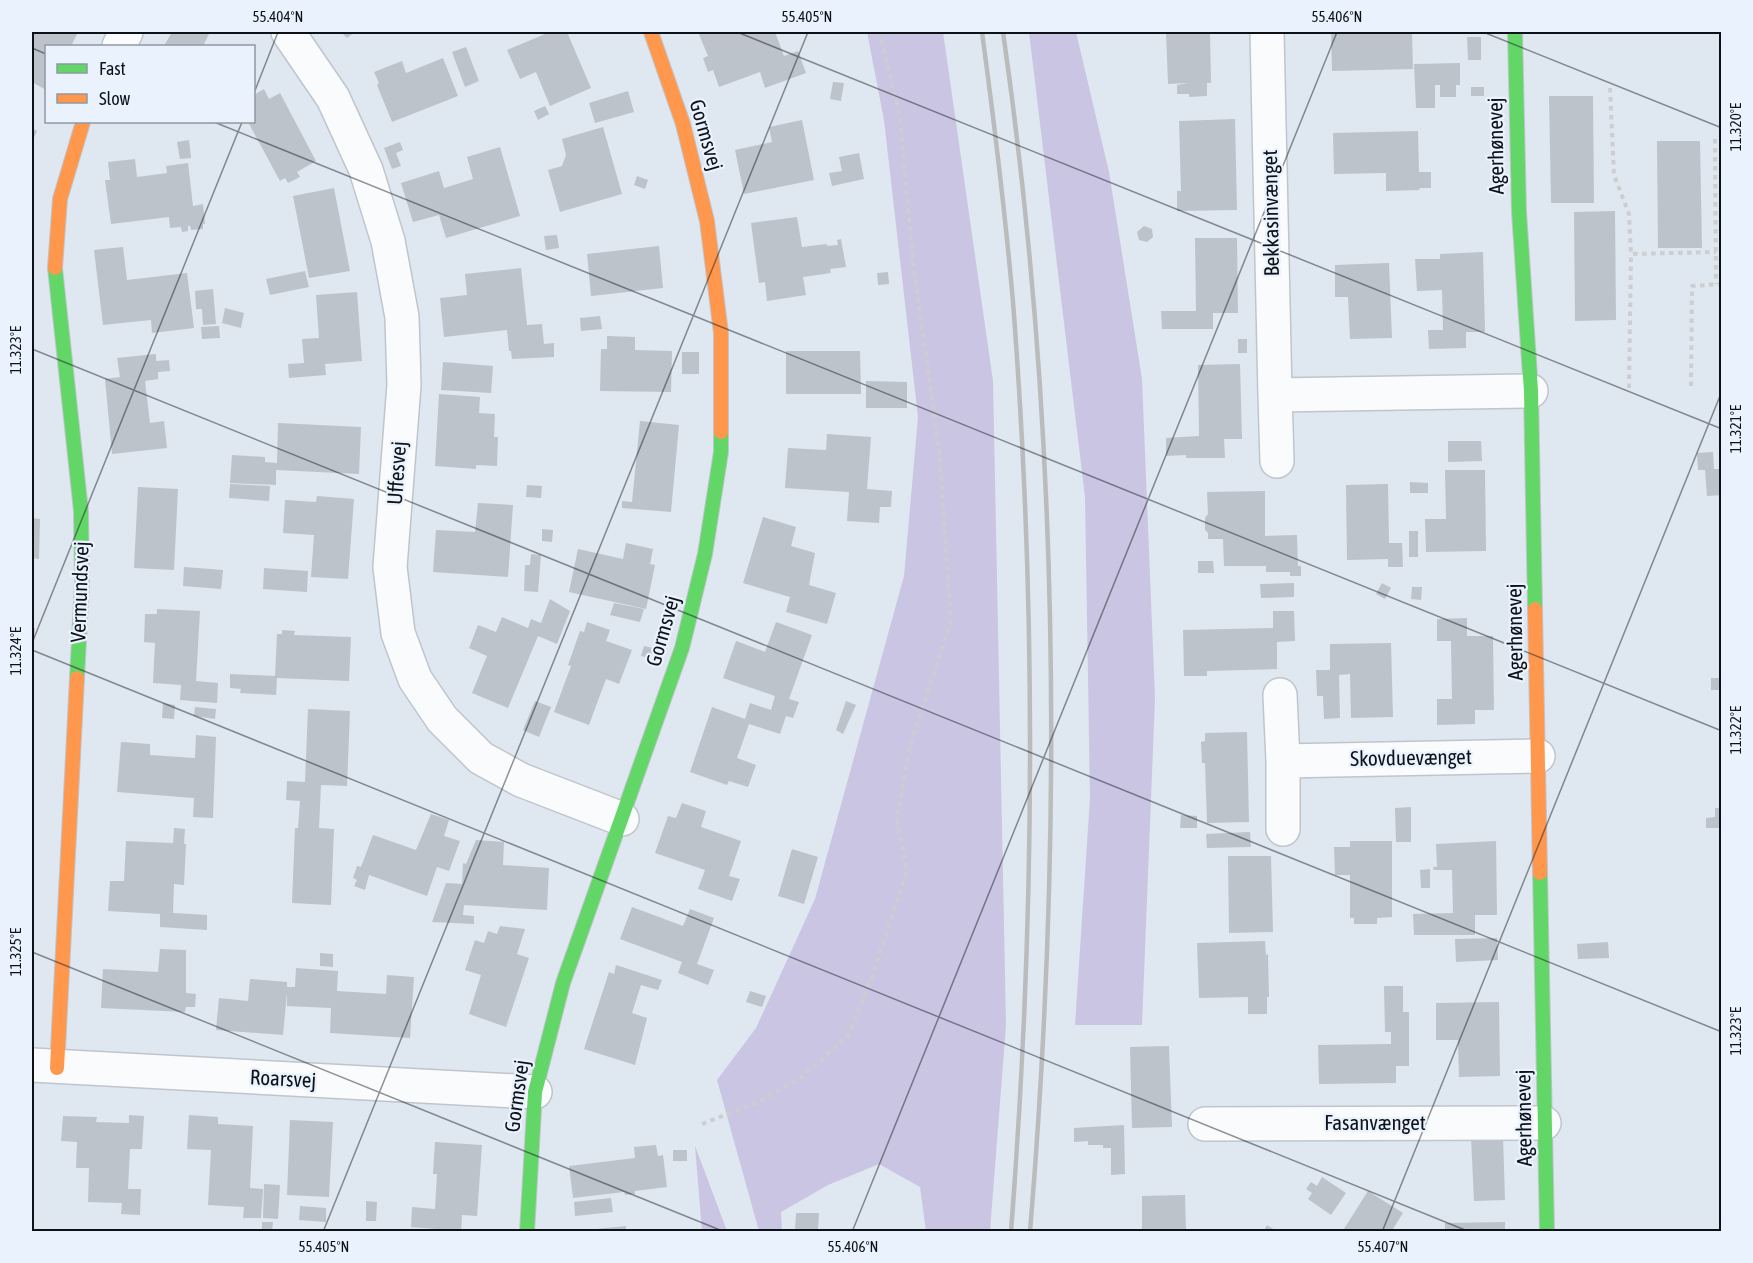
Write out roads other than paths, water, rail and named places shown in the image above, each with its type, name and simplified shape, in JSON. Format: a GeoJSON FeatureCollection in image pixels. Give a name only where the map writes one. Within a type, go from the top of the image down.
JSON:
{"type":"FeatureCollection","features":[{"type":"Feature","properties":{"kind":"street","name":"Uffesvej"},"geometry":{"type":"LineString","coordinates":[[288,32],[333,98],[366,170],[388,241],[402,317],[404,385],[390,567],[398,633],[415,679],[442,719],[481,759],[521,780],[622,819]]}},
{"type":"Feature","properties":{"kind":"street","name":"Gormsvej"},"geometry":{"type":"LineString","coordinates":[[527,1232],[535,1092],[563,983],[682,648],[705,554],[721,452],[721,333],[707,221],[683,124],[651,32]]}},
{"type":"Feature","properties":{"kind":"street","name":"Bekkasinvænget"},"geometry":{"type":"LineString","coordinates":[[1267,32],[1277,461]]}},
{"type":"Feature","properties":{"kind":"street","name":"Agerhønevej"},"geometry":{"type":"LineString","coordinates":[[1515,32],[1519,212],[1531,391],[1547,1232]]}},
{"type":"Feature","properties":{"kind":"street","name":"Vermundsvej"},"geometry":{"type":"LineString","coordinates":[[44,1066],[82,582],[81,511],[55,271],[60,200],[83,123]]}},
{"type":"Feature","properties":{"kind":"street"},"geometry":{"type":"LineString","coordinates":[[1275,395],[1531,391]]}},
{"type":"Feature","properties":{"kind":"street"},"geometry":{"type":"LineString","coordinates":[[1280,695],[1283,829]]}},
{"type":"Feature","properties":{"kind":"street","name":"Skovduevænget"},"geometry":{"type":"LineString","coordinates":[[1283,761],[1538,756]]}},
{"type":"Feature","properties":{"kind":"street","name":"Roarsvej"},"geometry":{"type":"LineString","coordinates":[[44,1066],[535,1092]]}},
{"type":"Feature","properties":{"kind":"street","name":"Fasanvænget"},"geometry":{"type":"LineString","coordinates":[[1205,1124],[1544,1123]]}},
{"type":"Feature","properties":{"kind":"railway"},"geometry":{"type":"LineString","coordinates":[[982,32],[1013,302],[1021,418],[1029,650],[1029,883],[1019,1116],[1011,1232]]}},
{"type":"Feature","properties":{"kind":"railway"},"geometry":{"type":"LineString","coordinates":[[1003,32],[1022,181],[1036,330],[1045,481],[1050,631],[1051,781],[1048,932],[1041,1082],[1030,1232]]}}]}
